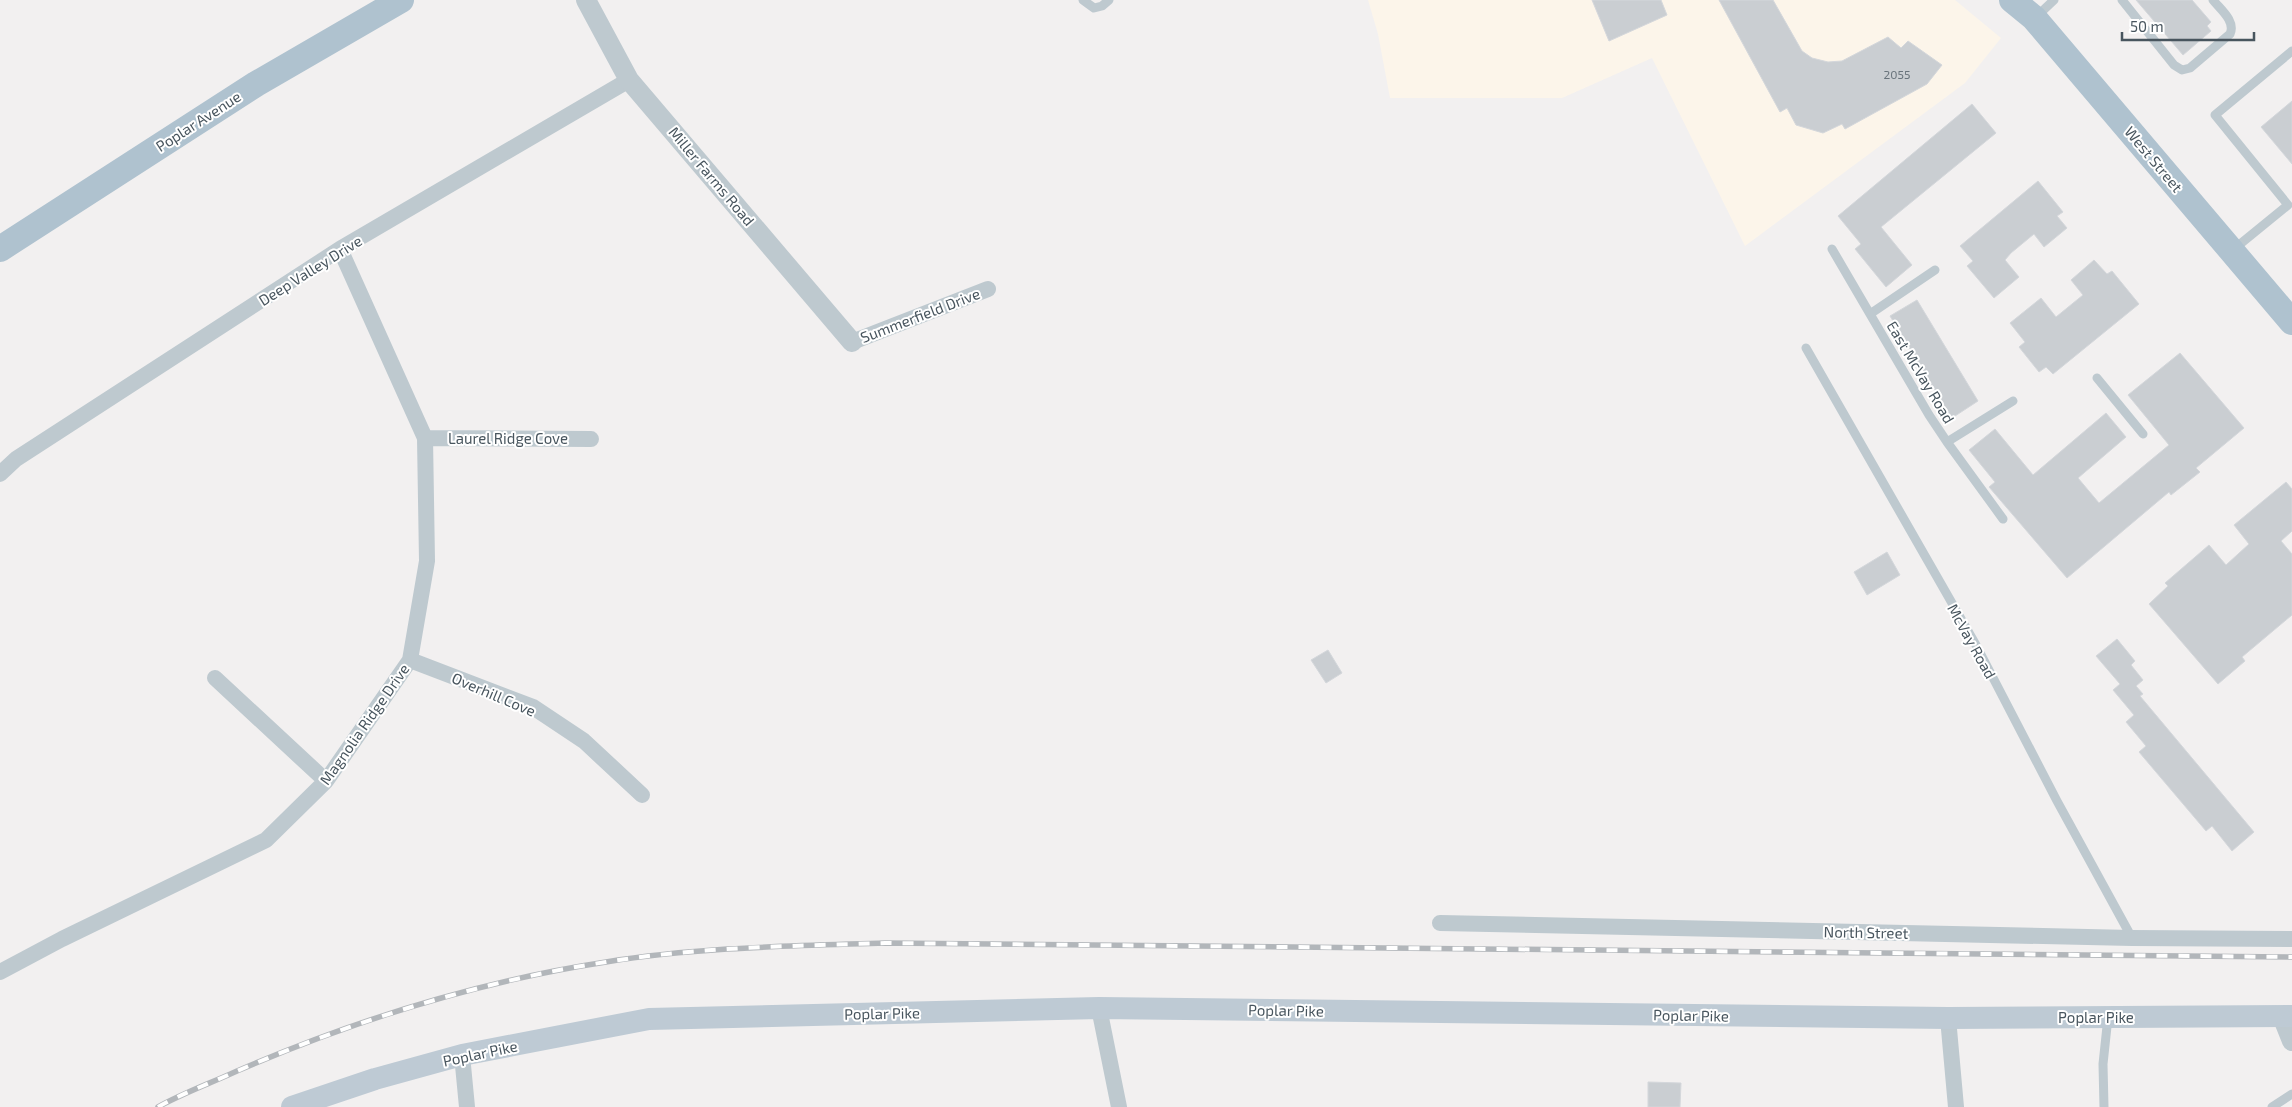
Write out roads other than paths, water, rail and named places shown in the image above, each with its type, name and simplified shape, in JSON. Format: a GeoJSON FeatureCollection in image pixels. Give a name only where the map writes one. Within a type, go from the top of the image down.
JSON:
{"type":"FeatureCollection","features":[{"type":"Feature","properties":{"kind":"main road","name":"Poplar Avenue"},"geometry":{"type":"LineString","coordinates":[[0,249],[256,84],[401,0]]}},
{"type":"Feature","properties":{"kind":"main road","name":"West Street"},"geometry":{"type":"LineString","coordinates":[[2012,0],[2034,18],[2292,322]]}},
{"type":"Feature","properties":{"kind":"main road","name":"Poplar Pike"},"geometry":{"type":"LineString","coordinates":[[292,1107],[375,1079],[462,1055],[649,1019],[1099,1008],[1948,1018],[2287,1016]]}},
{"type":"Feature","properties":{"kind":"street","name":"Miller Farms Road"},"geometry":{"type":"LineString","coordinates":[[586,0],[629,80],[852,342]]}},
{"type":"Feature","properties":{"kind":"street","name":"Deep Valley Drive"},"geometry":{"type":"LineString","coordinates":[[0,474],[16,460],[340,249],[629,80]]}},
{"type":"Feature","properties":{"kind":"street","name":"Magnolia Ridge Drive"},"geometry":{"type":"LineString","coordinates":[[0,972],[266,840],[326,781],[410,660],[428,561],[425,438],[340,249]]}},
{"type":"Feature","properties":{"kind":"street","name":"Summerfield Drive"},"geometry":{"type":"LineString","coordinates":[[852,342],[988,289]]}},
{"type":"Feature","properties":{"kind":"street","name":"Laurel Ridge Cove"},"geometry":{"type":"LineString","coordinates":[[425,438],[591,439]]}},
{"type":"Feature","properties":{"kind":"street","name":"Overhill Cove"},"geometry":{"type":"LineString","coordinates":[[410,660],[533,708],[584,741],[642,795]]}},
{"type":"Feature","properties":{"kind":"street"},"geometry":{"type":"LineString","coordinates":[[215,678],[326,781]]}},
{"type":"Feature","properties":{"kind":"street","name":"North Street"},"geometry":{"type":"LineString","coordinates":[[1440,923],[2132,938],[2292,939]]}},
{"type":"Feature","properties":{"kind":"street"},"geometry":{"type":"LineString","coordinates":[[1099,1008],[1119,1107]]}},
{"type":"Feature","properties":{"kind":"street"},"geometry":{"type":"LineString","coordinates":[[2287,1016],[2292,1041]]}},
{"type":"Feature","properties":{"kind":"street"},"geometry":{"type":"LineString","coordinates":[[1948,1018],[1956,1107]]}},
{"type":"Feature","properties":{"kind":"street"},"geometry":{"type":"LineString","coordinates":[[462,1055],[467,1107]]}},
{"type":"Feature","properties":{"kind":"lane"},"geometry":{"type":"LineString","coordinates":[[1083,0],[1094,8],[1102,6],[1109,0]]}},
{"type":"Feature","properties":{"kind":"lane"},"geometry":{"type":"LineString","coordinates":[[2034,18],[2054,0]]}},
{"type":"Feature","properties":{"kind":"lane"},"geometry":{"type":"LineString","coordinates":[[2122,0],[2174,65],[2182,70],[2190,68],[2230,34],[2232,29],[2230,21],[2213,0]]}},
{"type":"Feature","properties":{"kind":"lane"},"geometry":{"type":"LineString","coordinates":[[2232,251],[2291,205],[2215,115],[2292,51]]}},
{"type":"Feature","properties":{"kind":"lane","name":"East McVay Road"},"geometry":{"type":"LineString","coordinates":[[1832,249],[1929,415],[1947,442],[2013,401]]}},
{"type":"Feature","properties":{"kind":"lane"},"geometry":{"type":"LineString","coordinates":[[1870,314],[1935,270]]}},
{"type":"Feature","properties":{"kind":"lane","name":"McVay Road"},"geometry":{"type":"LineString","coordinates":[[1806,348],[1976,645],[2052,792],[2132,938]]}},
{"type":"Feature","properties":{"kind":"lane"},"geometry":{"type":"LineString","coordinates":[[2097,378],[2143,434]]}},
{"type":"Feature","properties":{"kind":"lane"},"geometry":{"type":"LineString","coordinates":[[1947,442],[2003,519]]}},
{"type":"Feature","properties":{"kind":"lane"},"geometry":{"type":"LineString","coordinates":[[2104,1107],[2103,1064],[2108,1017]]}},
{"type":"Feature","properties":{"kind":"lane"},"geometry":{"type":"LineString","coordinates":[[2272,1107],[2292,1094]]}},
{"type":"Feature","properties":{"kind":"railway"},"geometry":{"type":"LineString","coordinates":[[158,1107],[281,1053],[418,1005],[512,980],[559,970],[641,957],[710,950],[885,943],[2292,957]]}}]}
